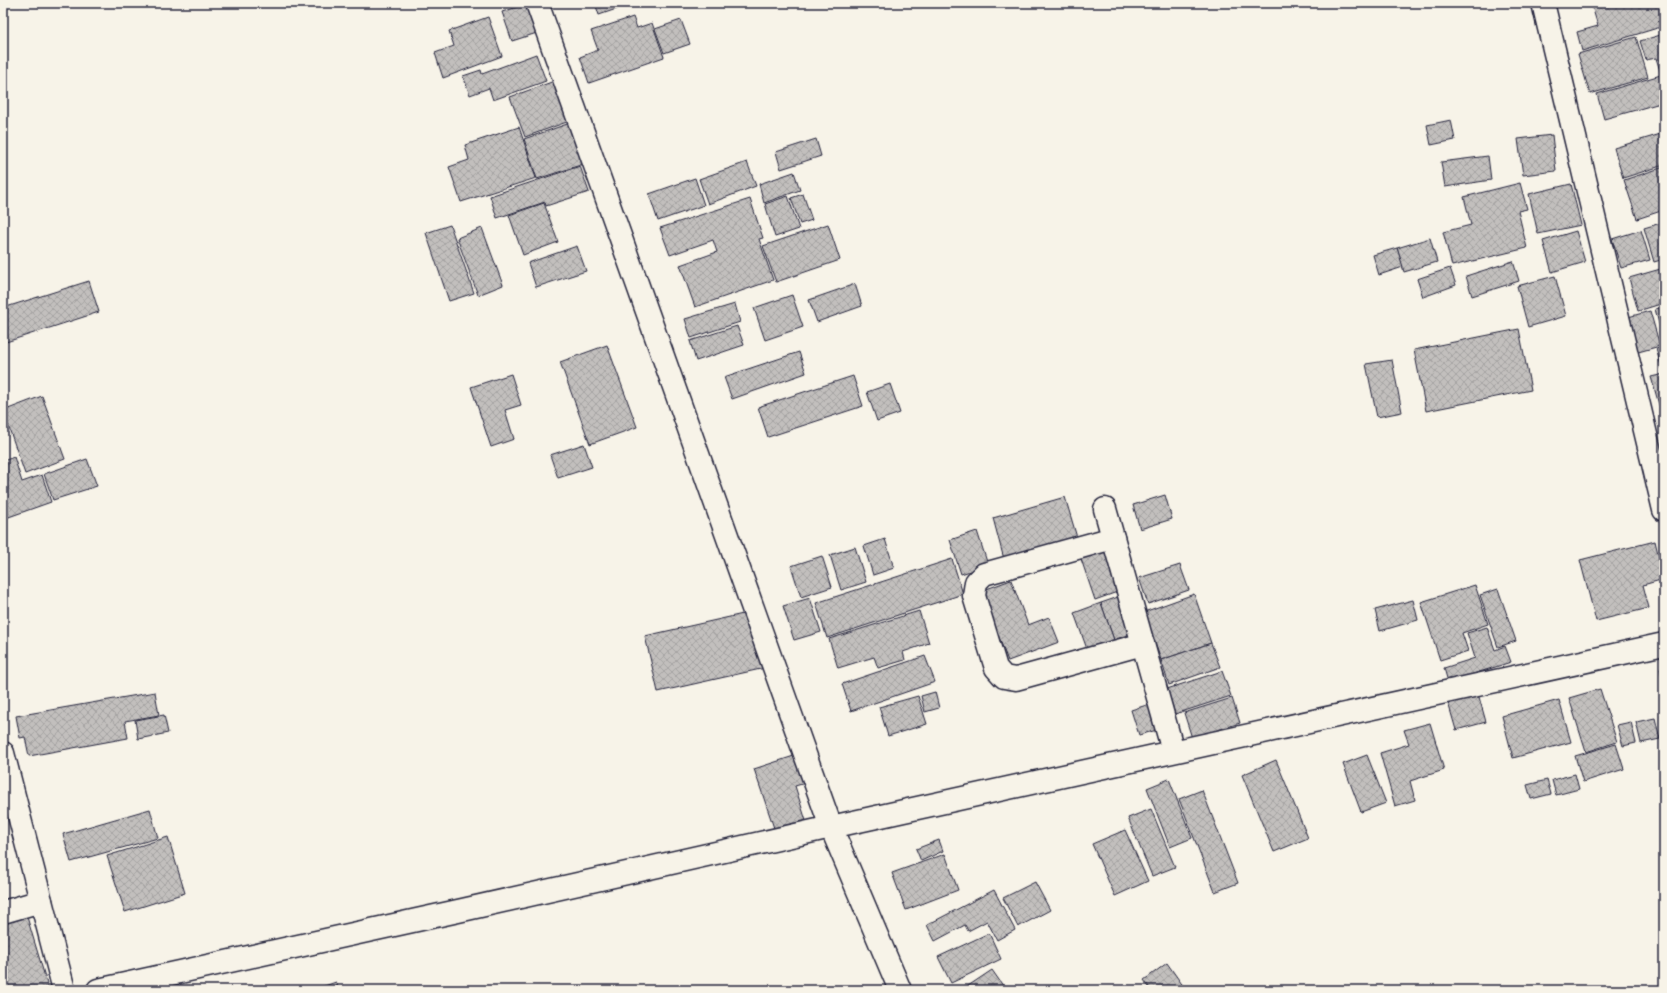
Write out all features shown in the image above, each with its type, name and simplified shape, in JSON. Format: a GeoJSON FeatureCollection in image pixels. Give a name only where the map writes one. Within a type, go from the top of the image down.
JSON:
{"type":"FeatureCollection","features":[{"type":"Feature","properties":{"kind":"street"},"geometry":{"type":"LineString","coordinates":[[537,3],[831,827],[900,990]]}},
{"type":"Feature","properties":{"kind":"street"},"geometry":{"type":"LineString","coordinates":[[1543,3],[1664,510]]}},
{"type":"Feature","properties":{"kind":"street"},"geometry":{"type":"LineString","coordinates":[[1105,509],[1173,751]]}},
{"type":"Feature","properties":{"kind":"street"},"geometry":{"type":"LineString","coordinates":[[1113,538],[984,574],[976,582],[974,596],[996,668],[1004,677],[1016,679],[1143,644]]}},
{"type":"Feature","properties":{"kind":"street"},"geometry":{"type":"LineString","coordinates":[[98,990],[1173,751],[1664,644]]}},
{"type":"Feature","properties":{"kind":"street"},"geometry":{"type":"LineString","coordinates":[[4,764],[64,990]]}},
{"type":"Feature","properties":{"kind":"street"},"geometry":{"type":"LineString","coordinates":[[3,912],[41,902]]}},
{"type":"Feature","properties":{"kind":"building"},"geometry":{"type":"Polygon","coordinates":[[[530,3],[540,32],[512,41],[502,12],[530,3]]]}},
{"type":"Feature","properties":{"kind":"building"},"geometry":{"type":"Polygon","coordinates":[[[595,3],[634,3],[599,15],[595,3]]]}},
{"type":"Feature","properties":{"kind":"building"},"geometry":{"type":"Polygon","coordinates":[[[1591,3],[1664,3],[1664,26],[1582,51],[1577,32],[1598,26],[1591,3]]]}},
{"type":"Feature","properties":{"kind":"building"},"geometry":{"type":"Polygon","coordinates":[[[488,17],[502,56],[443,78],[435,53],[454,46],[449,31],[488,17]]]}},
{"type":"Feature","properties":{"kind":"building"},"geometry":{"type":"Polygon","coordinates":[[[633,17],[637,28],[652,23],[664,57],[589,83],[580,57],[598,50],[591,31],[633,17]]]}},
{"type":"Feature","properties":{"kind":"building"},"geometry":{"type":"Polygon","coordinates":[[[681,20],[690,44],[664,53],[655,29],[681,20]]]}},
{"type":"Feature","properties":{"kind":"building"},"geometry":{"type":"Polygon","coordinates":[[[1664,34],[1664,73],[1661,74],[1656,58],[1646,60],[1640,41],[1664,34]]]}},
{"type":"Feature","properties":{"kind":"building"},"geometry":{"type":"Polygon","coordinates":[[[1636,37],[1648,77],[1590,94],[1578,54],[1636,37]]]}},
{"type":"Feature","properties":{"kind":"building"},"geometry":{"type":"Polygon","coordinates":[[[536,54],[546,81],[493,100],[489,88],[470,95],[463,76],[481,70],[482,74],[536,54]]]}},
{"type":"Feature","properties":{"kind":"building"},"geometry":{"type":"Polygon","coordinates":[[[1664,74],[1664,102],[1604,119],[1597,94],[1664,74]]]}},
{"type":"Feature","properties":{"kind":"building"},"geometry":{"type":"Polygon","coordinates":[[[560,79],[575,119],[525,137],[510,97],[560,79]]]}},
{"type":"Feature","properties":{"kind":"building"},"geometry":{"type":"Polygon","coordinates":[[[1451,120],[1455,140],[1431,145],[1427,125],[1451,120]]]}},
{"type":"Feature","properties":{"kind":"building"},"geometry":{"type":"Polygon","coordinates":[[[576,121],[590,162],[537,179],[524,139],[576,121]]]}},
{"type":"Feature","properties":{"kind":"building"},"geometry":{"type":"Polygon","coordinates":[[[519,127],[536,178],[461,202],[449,167],[469,160],[465,145],[519,127]]]}},
{"type":"Feature","properties":{"kind":"building"},"geometry":{"type":"Polygon","coordinates":[[[1664,133],[1664,165],[1623,178],[1614,148],[1664,133]]]}},
{"type":"Feature","properties":{"kind":"building"},"geometry":{"type":"Polygon","coordinates":[[[1552,135],[1556,171],[1523,175],[1518,139],[1552,135]]]}},
{"type":"Feature","properties":{"kind":"building"},"geometry":{"type":"Polygon","coordinates":[[[816,139],[821,156],[781,169],[776,152],[816,139]]]}},
{"type":"Feature","properties":{"kind":"building"},"geometry":{"type":"Polygon","coordinates":[[[1488,156],[1491,180],[1445,187],[1441,162],[1488,156]]]}},
{"type":"Feature","properties":{"kind":"building"},"geometry":{"type":"Polygon","coordinates":[[[747,162],[756,186],[708,204],[699,179],[747,162]]]}},
{"type":"Feature","properties":{"kind":"building"},"geometry":{"type":"Polygon","coordinates":[[[580,166],[589,192],[546,206],[545,202],[497,218],[490,196],[580,166]]]}},
{"type":"Feature","properties":{"kind":"building"},"geometry":{"type":"Polygon","coordinates":[[[1664,167],[1664,210],[1637,219],[1624,180],[1664,167]]]}},
{"type":"Feature","properties":{"kind":"building"},"geometry":{"type":"Polygon","coordinates":[[[794,172],[800,190],[764,203],[759,184],[794,172]]]}},
{"type":"Feature","properties":{"kind":"building"},"geometry":{"type":"Polygon","coordinates":[[[695,178],[704,205],[658,221],[649,194],[695,178]]]}},
{"type":"Feature","properties":{"kind":"building"},"geometry":{"type":"Polygon","coordinates":[[[1520,183],[1527,209],[1518,211],[1527,248],[1452,266],[1443,232],[1471,225],[1464,197],[1520,183]]]}},
{"type":"Feature","properties":{"kind":"building"},"geometry":{"type":"Polygon","coordinates":[[[1571,184],[1581,225],[1538,234],[1529,194],[1571,184]]]}},
{"type":"Feature","properties":{"kind":"building"},"geometry":{"type":"Polygon","coordinates":[[[803,194],[812,220],[800,224],[791,198],[803,194]]]}},
{"type":"Feature","properties":{"kind":"building"},"geometry":{"type":"Polygon","coordinates":[[[788,196],[799,229],[775,237],[765,204],[788,196]]]}},
{"type":"Feature","properties":{"kind":"building"},"geometry":{"type":"Polygon","coordinates":[[[750,199],[763,238],[759,239],[773,280],[695,307],[680,265],[717,252],[713,240],[670,255],[660,228],[750,199]]]}},
{"type":"Feature","properties":{"kind":"building"},"geometry":{"type":"Polygon","coordinates":[[[544,203],[558,242],[523,255],[509,215],[544,203]]]}},
{"type":"Feature","properties":{"kind":"building"},"geometry":{"type":"Polygon","coordinates":[[[1664,222],[1664,259],[1654,262],[1644,228],[1664,222]]]}},
{"type":"Feature","properties":{"kind":"building"},"geometry":{"type":"Polygon","coordinates":[[[828,224],[840,260],[776,282],[763,246],[828,224]]]}},
{"type":"Feature","properties":{"kind":"building"},"geometry":{"type":"Polygon","coordinates":[[[450,225],[474,293],[449,301],[426,233],[450,225]]]}},
{"type":"Feature","properties":{"kind":"building"},"geometry":{"type":"Polygon","coordinates":[[[482,228],[503,285],[478,295],[457,238],[482,228]]]}},
{"type":"Feature","properties":{"kind":"building"},"geometry":{"type":"Polygon","coordinates":[[[1641,230],[1650,260],[1621,268],[1612,239],[1641,230]]]}},
{"type":"Feature","properties":{"kind":"building"},"geometry":{"type":"Polygon","coordinates":[[[1576,231],[1585,262],[1552,272],[1543,241],[1576,231]]]}},
{"type":"Feature","properties":{"kind":"building"},"geometry":{"type":"Polygon","coordinates":[[[1430,238],[1437,262],[1404,272],[1397,248],[1430,238]]]}},
{"type":"Feature","properties":{"kind":"building"},"geometry":{"type":"Polygon","coordinates":[[[577,246],[586,271],[536,287],[528,263],[577,246]]]}},
{"type":"Feature","properties":{"kind":"building"},"geometry":{"type":"Polygon","coordinates":[[[1397,248],[1403,267],[1379,275],[1373,255],[1397,248]]]}},
{"type":"Feature","properties":{"kind":"building"},"geometry":{"type":"Polygon","coordinates":[[[1513,261],[1519,281],[1472,296],[1466,276],[1513,261]]]}},
{"type":"Feature","properties":{"kind":"building"},"geometry":{"type":"Polygon","coordinates":[[[1450,268],[1456,285],[1423,297],[1417,279],[1450,268]]]}},
{"type":"Feature","properties":{"kind":"building"},"geometry":{"type":"Polygon","coordinates":[[[1664,268],[1664,303],[1638,311],[1629,278],[1664,268]]]}},
{"type":"Feature","properties":{"kind":"building"},"geometry":{"type":"Polygon","coordinates":[[[1555,276],[1566,316],[1528,327],[1517,286],[1555,276]]]}},
{"type":"Feature","properties":{"kind":"building"},"geometry":{"type":"Polygon","coordinates":[[[89,281],[99,312],[3,343],[3,308],[89,281]]]}},
{"type":"Feature","properties":{"kind":"building"},"geometry":{"type":"Polygon","coordinates":[[[855,284],[862,306],[817,322],[809,300],[855,284]]]}},
{"type":"Feature","properties":{"kind":"building"},"geometry":{"type":"Polygon","coordinates":[[[792,295],[803,327],[765,340],[754,308],[792,295]]]}},
{"type":"Feature","properties":{"kind":"building"},"geometry":{"type":"Polygon","coordinates":[[[735,304],[740,322],[691,338],[685,319],[735,304]]]}},
{"type":"Feature","properties":{"kind":"building"},"geometry":{"type":"Polygon","coordinates":[[[1664,307],[1664,342],[1655,309],[1664,307]]]}},
{"type":"Feature","properties":{"kind":"building"},"geometry":{"type":"Polygon","coordinates":[[[1650,311],[1660,346],[1631,354],[1621,319],[1650,311]]]}},
{"type":"Feature","properties":{"kind":"building"},"geometry":{"type":"Polygon","coordinates":[[[737,326],[744,345],[696,361],[690,341],[737,326]]]}},
{"type":"Feature","properties":{"kind":"building"},"geometry":{"type":"Polygon","coordinates":[[[1519,329],[1531,390],[1426,411],[1414,350],[1519,329]]]}},
{"type":"Feature","properties":{"kind":"building"},"geometry":{"type":"Polygon","coordinates":[[[607,345],[637,427],[590,444],[560,362],[607,345]]]}},
{"type":"Feature","properties":{"kind":"building"},"geometry":{"type":"Polygon","coordinates":[[[1664,347],[1664,369],[1662,369],[1656,349],[1664,347]]]}},
{"type":"Feature","properties":{"kind":"building"},"geometry":{"type":"Polygon","coordinates":[[[799,352],[806,373],[732,399],[724,377],[799,352]]]}},
{"type":"Feature","properties":{"kind":"building"},"geometry":{"type":"Polygon","coordinates":[[[1392,360],[1402,412],[1377,417],[1366,364],[1392,360]]]}},
{"type":"Feature","properties":{"kind":"building"},"geometry":{"type":"Polygon","coordinates":[[[511,374],[521,405],[505,410],[514,439],[491,447],[471,387],[511,374]]]}},
{"type":"Feature","properties":{"kind":"building"},"geometry":{"type":"Polygon","coordinates":[[[1664,374],[1664,415],[1662,415],[1651,377],[1664,374]]]}},
{"type":"Feature","properties":{"kind":"building"},"geometry":{"type":"Polygon","coordinates":[[[853,376],[863,406],[768,437],[758,407],[853,376]]]}},
{"type":"Feature","properties":{"kind":"building"},"geometry":{"type":"Polygon","coordinates":[[[890,384],[900,413],[877,421],[867,392],[890,384]]]}},
{"type":"Feature","properties":{"kind":"building"},"geometry":{"type":"Polygon","coordinates":[[[42,396],[65,459],[25,474],[3,411],[42,396]]]}},
{"type":"Feature","properties":{"kind":"building"},"geometry":{"type":"Polygon","coordinates":[[[584,444],[592,467],[558,478],[550,455],[584,444]]]}},
{"type":"Feature","properties":{"kind":"building"},"geometry":{"type":"Polygon","coordinates":[[[14,457],[22,482],[42,475],[51,502],[3,519],[3,461],[14,457]]]}},
{"type":"Feature","properties":{"kind":"building"},"geometry":{"type":"Polygon","coordinates":[[[87,459],[97,486],[53,500],[44,474],[87,459]]]}},
{"type":"Feature","properties":{"kind":"building"},"geometry":{"type":"Polygon","coordinates":[[[1165,495],[1172,519],[1140,529],[1133,505],[1165,495]]]}},
{"type":"Feature","properties":{"kind":"building"},"geometry":{"type":"Polygon","coordinates":[[[1065,497],[1078,541],[1005,563],[993,518],[1065,497]]]}},
{"type":"Feature","properties":{"kind":"building"},"geometry":{"type":"Polygon","coordinates":[[[977,531],[988,565],[961,574],[950,540],[977,531]]]}},
{"type":"Feature","properties":{"kind":"building"},"geometry":{"type":"Polygon","coordinates":[[[885,539],[894,568],[873,575],[864,546],[885,539]]]}},
{"type":"Feature","properties":{"kind":"building"},"geometry":{"type":"Polygon","coordinates":[[[1655,541],[1664,579],[1643,585],[1649,608],[1596,621],[1580,560],[1655,541]]]}},
{"type":"Feature","properties":{"kind":"building"},"geometry":{"type":"Polygon","coordinates":[[[855,547],[866,582],[841,590],[830,555],[855,547]]]}},
{"type":"Feature","properties":{"kind":"building"},"geometry":{"type":"Polygon","coordinates":[[[1106,551],[1120,591],[1095,600],[1081,559],[1106,551]]]}},
{"type":"Feature","properties":{"kind":"building"},"geometry":{"type":"Polygon","coordinates":[[[822,556],[832,587],[801,597],[791,566],[822,556]]]}},
{"type":"Feature","properties":{"kind":"building"},"geometry":{"type":"Polygon","coordinates":[[[952,559],[963,594],[827,638],[816,603],[952,559]]]}},
{"type":"Feature","properties":{"kind":"building"},"geometry":{"type":"Polygon","coordinates":[[[1180,565],[1189,590],[1148,604],[1139,578],[1180,565]]]}},
{"type":"Feature","properties":{"kind":"building"},"geometry":{"type":"Polygon","coordinates":[[[1011,580],[1028,625],[1049,617],[1059,642],[1008,661],[981,591],[1011,580]]]}},
{"type":"Feature","properties":{"kind":"building"},"geometry":{"type":"Polygon","coordinates":[[[1475,585],[1488,624],[1462,633],[1468,651],[1440,660],[1421,602],[1475,585]]]}},
{"type":"Feature","properties":{"kind":"building"},"geometry":{"type":"Polygon","coordinates":[[[1498,589],[1516,641],[1498,647],[1480,595],[1498,589]]]}},
{"type":"Feature","properties":{"kind":"building"},"geometry":{"type":"Polygon","coordinates":[[[1194,594],[1211,643],[1161,660],[1144,612],[1194,594]]]}},
{"type":"Feature","properties":{"kind":"building"},"geometry":{"type":"Polygon","coordinates":[[[1124,595],[1138,631],[1114,640],[1101,603],[1124,595]]]}},
{"type":"Feature","properties":{"kind":"building"},"geometry":{"type":"Polygon","coordinates":[[[810,598],[821,632],[794,640],[783,606],[810,598]]]}},
{"type":"Feature","properties":{"kind":"building"},"geometry":{"type":"Polygon","coordinates":[[[1413,600],[1418,620],[1380,631],[1375,610],[1413,600]]]}},
{"type":"Feature","properties":{"kind":"building"},"geometry":{"type":"Polygon","coordinates":[[[1101,603],[1114,640],[1087,649],[1074,613],[1101,603]]]}},
{"type":"Feature","properties":{"kind":"building"},"geometry":{"type":"Polygon","coordinates":[[[919,611],[929,643],[903,652],[905,660],[878,668],[874,657],[838,668],[829,639],[919,611]]]}},
{"type":"Feature","properties":{"kind":"building"},"geometry":{"type":"Polygon","coordinates":[[[752,612],[765,668],[658,692],[645,636],[752,612]]]}},
{"type":"Feature","properties":{"kind":"building"},"geometry":{"type":"Polygon","coordinates":[[[1487,627],[1495,650],[1505,646],[1511,662],[1448,682],[1444,668],[1475,658],[1467,633],[1487,627]]]}},
{"type":"Feature","properties":{"kind":"building"},"geometry":{"type":"Polygon","coordinates":[[[1211,643],[1220,667],[1169,685],[1161,660],[1211,643]]]}},
{"type":"Feature","properties":{"kind":"building"},"geometry":{"type":"Polygon","coordinates":[[[925,656],[935,682],[851,711],[842,684],[925,656]]]}},
{"type":"Feature","properties":{"kind":"building"},"geometry":{"type":"Polygon","coordinates":[[[1664,667],[1664,688],[1660,668],[1664,667]]]}},
{"type":"Feature","properties":{"kind":"building"},"geometry":{"type":"Polygon","coordinates":[[[1222,671],[1231,696],[1175,714],[1167,689],[1222,671]]]}},
{"type":"Feature","properties":{"kind":"building"},"geometry":{"type":"Polygon","coordinates":[[[1600,689],[1617,742],[1586,752],[1569,698],[1600,689]]]}},
{"type":"Feature","properties":{"kind":"building"},"geometry":{"type":"Polygon","coordinates":[[[1477,690],[1486,722],[1456,730],[1447,699],[1477,690]]]}},
{"type":"Feature","properties":{"kind":"building"},"geometry":{"type":"Polygon","coordinates":[[[155,692],[159,715],[125,721],[128,738],[29,756],[25,737],[20,738],[16,716],[155,692]]]}},
{"type":"Feature","properties":{"kind":"building"},"geometry":{"type":"Polygon","coordinates":[[[935,692],[939,708],[925,712],[921,696],[935,692]]]}},
{"type":"Feature","properties":{"kind":"building"},"geometry":{"type":"Polygon","coordinates":[[[918,696],[927,724],[888,736],[879,707],[918,696]]]}},
{"type":"Feature","properties":{"kind":"building"},"geometry":{"type":"Polygon","coordinates":[[[1232,698],[1240,723],[1192,738],[1184,713],[1232,698]]]}},
{"type":"Feature","properties":{"kind":"building"},"geometry":{"type":"Polygon","coordinates":[[[1559,700],[1571,742],[1513,758],[1502,716],[1559,700]]]}},
{"type":"Feature","properties":{"kind":"building"},"geometry":{"type":"Polygon","coordinates":[[[1156,702],[1164,728],[1139,735],[1131,710],[1156,702]]]}},
{"type":"Feature","properties":{"kind":"building"},"geometry":{"type":"Polygon","coordinates":[[[164,715],[168,733],[138,739],[135,720],[164,715]]]}},
{"type":"Feature","properties":{"kind":"building"},"geometry":{"type":"Polygon","coordinates":[[[1664,715],[1664,728],[1661,716],[1664,715]]]}},
{"type":"Feature","properties":{"kind":"building"},"geometry":{"type":"Polygon","coordinates":[[[1655,718],[1660,739],[1641,743],[1636,722],[1655,718]]]}},
{"type":"Feature","properties":{"kind":"building"},"geometry":{"type":"Polygon","coordinates":[[[1631,722],[1636,743],[1623,746],[1617,725],[1631,722]]]}},
{"type":"Feature","properties":{"kind":"building"},"geometry":{"type":"Polygon","coordinates":[[[1430,723],[1444,770],[1410,781],[1415,800],[1395,806],[1380,753],[1409,744],[1404,730],[1430,723]]]}},
{"type":"Feature","properties":{"kind":"building"},"geometry":{"type":"Polygon","coordinates":[[[1616,744],[1624,769],[1583,782],[1575,756],[1616,744]]]}},
{"type":"Feature","properties":{"kind":"building"},"geometry":{"type":"Polygon","coordinates":[[[803,753],[812,781],[795,786],[807,824],[776,834],[754,769],[803,753]]]}},
{"type":"Feature","properties":{"kind":"building"},"geometry":{"type":"Polygon","coordinates":[[[1367,755],[1386,803],[1361,812],[1343,764],[1367,755]]]}},
{"type":"Feature","properties":{"kind":"building"},"geometry":{"type":"Polygon","coordinates":[[[1276,760],[1308,838],[1274,852],[1242,775],[1276,760]]]}},
{"type":"Feature","properties":{"kind":"building"},"geometry":{"type":"Polygon","coordinates":[[[1575,774],[1579,789],[1556,795],[1552,780],[1575,774]]]}},
{"type":"Feature","properties":{"kind":"building"},"geometry":{"type":"Polygon","coordinates":[[[1169,779],[1192,838],[1170,847],[1147,788],[1169,779]]]}},
{"type":"Feature","properties":{"kind":"building"},"geometry":{"type":"Polygon","coordinates":[[[1547,780],[1551,794],[1531,799],[1527,785],[1547,780]]]}},
{"type":"Feature","properties":{"kind":"building"},"geometry":{"type":"Polygon","coordinates":[[[1202,790],[1238,883],[1215,892],[1179,799],[1202,790]]]}},
{"type":"Feature","properties":{"kind":"building"},"geometry":{"type":"Polygon","coordinates":[[[150,809],[158,838],[71,862],[63,834],[150,809]]]}},
{"type":"Feature","properties":{"kind":"building"},"geometry":{"type":"Polygon","coordinates":[[[1151,809],[1175,867],[1152,876],[1128,818],[1151,809]]]}},
{"type":"Feature","properties":{"kind":"building"},"geometry":{"type":"Polygon","coordinates":[[[1125,830],[1148,881],[1115,896],[1092,844],[1125,830]]]}},
{"type":"Feature","properties":{"kind":"building"},"geometry":{"type":"Polygon","coordinates":[[[168,837],[185,893],[125,912],[107,856],[168,837]]]}},
{"type":"Feature","properties":{"kind":"building"},"geometry":{"type":"Polygon","coordinates":[[[939,840],[943,851],[921,861],[916,849],[939,840]]]}},
{"type":"Feature","properties":{"kind":"building"},"geometry":{"type":"Polygon","coordinates":[[[945,854],[958,890],[906,910],[892,873],[945,854]]]}},
{"type":"Feature","properties":{"kind":"building"},"geometry":{"type":"Polygon","coordinates":[[[1035,882],[1050,910],[1018,927],[1003,898],[1035,882]]]}},
{"type":"Feature","properties":{"kind":"building"},"geometry":{"type":"Polygon","coordinates":[[[994,890],[1015,930],[997,940],[987,921],[968,931],[965,925],[935,941],[927,925],[994,890]]]}},
{"type":"Feature","properties":{"kind":"building"},"geometry":{"type":"Polygon","coordinates":[[[27,917],[48,987],[39,990],[8,990],[3,975],[3,924],[27,917]]]}},
{"type":"Feature","properties":{"kind":"building"},"geometry":{"type":"Polygon","coordinates":[[[989,933],[1001,959],[951,983],[938,957],[989,933]]]}},
{"type":"Feature","properties":{"kind":"building"},"geometry":{"type":"Polygon","coordinates":[[[1167,963],[1186,990],[1151,990],[1144,980],[1167,963]]]}},
{"type":"Feature","properties":{"kind":"building"},"geometry":{"type":"Polygon","coordinates":[[[992,970],[1006,990],[962,990],[992,970]]]}},
{"type":"Feature","properties":{"kind":"building"},"geometry":{"type":"Polygon","coordinates":[[[336,982],[339,990],[313,990],[336,982]]]}}]}
